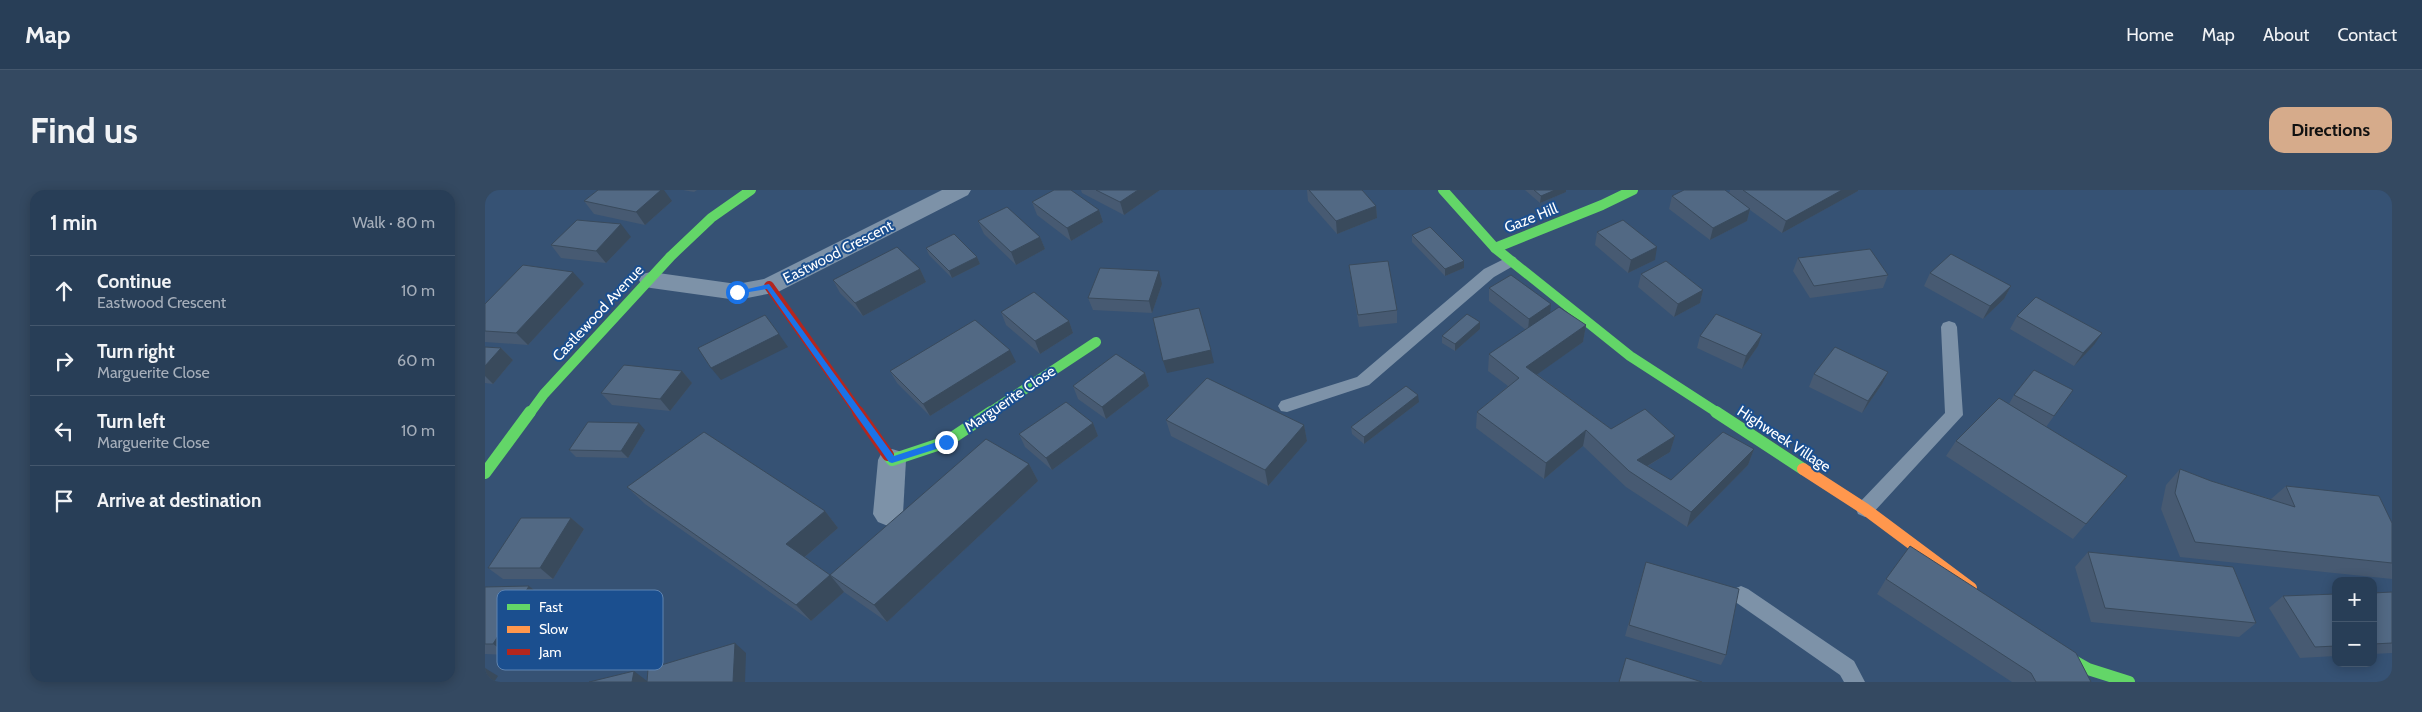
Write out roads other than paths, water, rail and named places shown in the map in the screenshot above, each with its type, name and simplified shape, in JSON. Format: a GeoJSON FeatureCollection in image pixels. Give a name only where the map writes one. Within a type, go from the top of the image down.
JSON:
{"type":"FeatureCollection","features":[{"type":"Feature","properties":{"kind":"street","name":"Castlewood Avenue"},"geometry":{"type":"LineString","coordinates":[[485,473],[544,394],[651,280],[664,261],[736,198],[751,190]]}},
{"type":"Feature","properties":{"kind":"street","name":"Eastwood Crescent"},"geometry":{"type":"LineString","coordinates":[[651,280],[737,292],[769,286],[960,190]]}},
{"type":"Feature","properties":{"kind":"street","name":"Highweek Village"},"geometry":{"type":"LineString","coordinates":[[1443,190],[1495,248],[1630,356],[1865,509],[1983,596]]}},
{"type":"Feature","properties":{"kind":"street","name":"Gaze Hill"},"geometry":{"type":"LineString","coordinates":[[1495,248],[1602,205],[1633,190]]}},
{"type":"Feature","properties":{"kind":"street"},"geometry":{"type":"LineString","coordinates":[[769,286],[892,460],[888,514]]}},
{"type":"Feature","properties":{"kind":"street","name":"Marguerite Close"},"geometry":{"type":"LineString","coordinates":[[892,460],[946,442],[1096,342]]}},
{"type":"Feature","properties":{"kind":"street"},"geometry":{"type":"LineString","coordinates":[[2045,643],[2069,660],[2105,680],[2129,682]]}},
{"type":"Feature","properties":{"kind":"lane"},"geometry":{"type":"LineString","coordinates":[[1287,406],[1363,381],[1489,273],[1510,260]]}},
{"type":"Feature","properties":{"kind":"lane"},"geometry":{"type":"LineString","coordinates":[[1865,509],[1954,415],[1949,327]]}},
{"type":"Feature","properties":{"kind":"lane"},"geometry":{"type":"LineString","coordinates":[[1741,594],[1847,668],[1855,682]]}}]}
